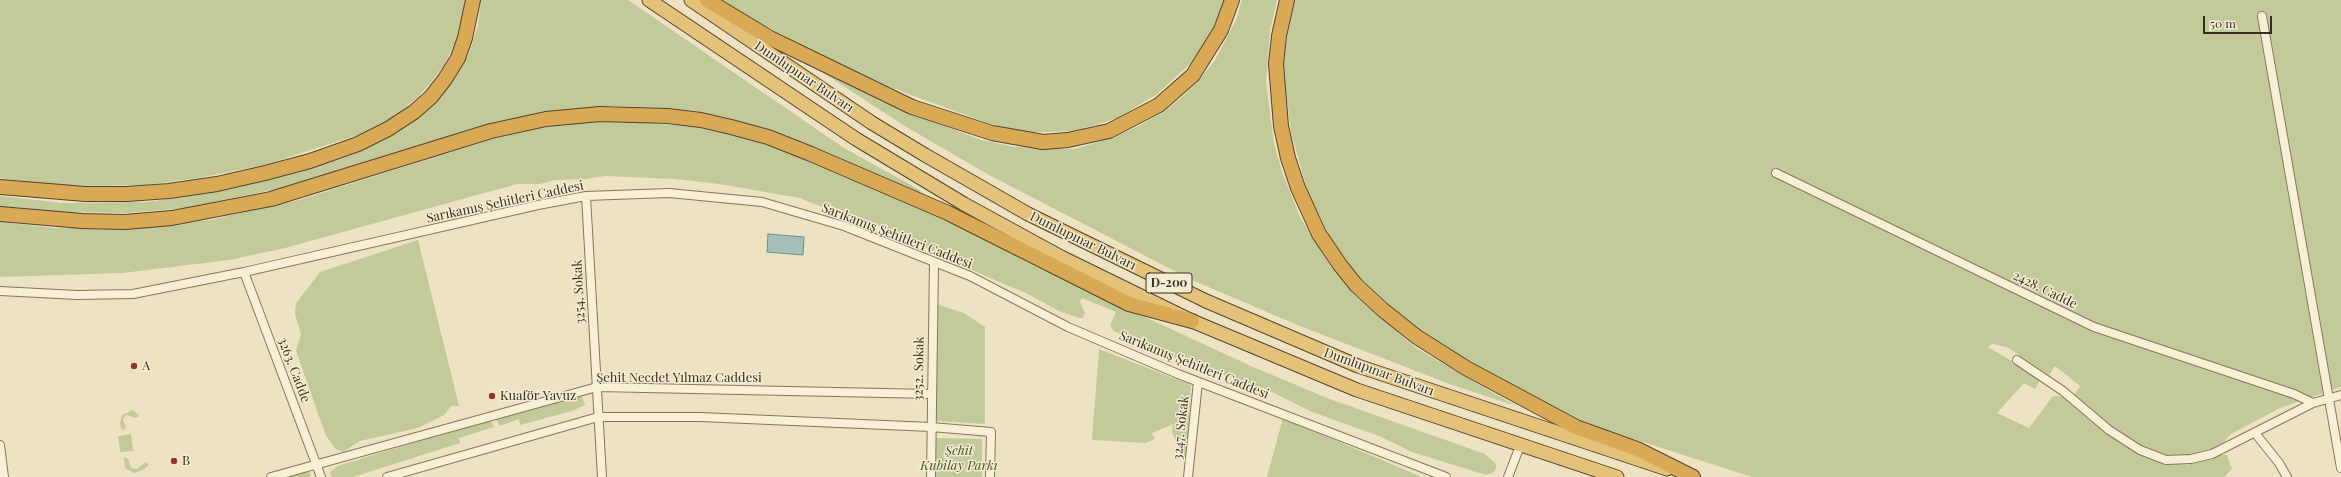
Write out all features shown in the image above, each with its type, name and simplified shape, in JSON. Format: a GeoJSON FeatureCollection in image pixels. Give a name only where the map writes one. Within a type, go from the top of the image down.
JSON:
{"type":"FeatureCollection","features":[{"type":"Feature","properties":{"kind":"highway"},"geometry":{"type":"LineString","coordinates":[[0,187],[85,194],[127,194],[169,191],[217,184],[265,173],[310,161],[358,144],[402,122],[436,91],[458,58],[466,38],[472,0]]}},
{"type":"Feature","properties":{"kind":"highway","name":"Dumlupınar Bulvarı"},"geometry":{"type":"LineString","coordinates":[[649,0],[792,97],[911,173],[1061,257],[1192,321],[1357,390],[1616,477]]}},
{"type":"Feature","properties":{"kind":"highway","name":"Dumlupınar Bulvarı"},"geometry":{"type":"LineString","coordinates":[[691,0],[872,123],[925,155],[1035,217],[1206,301],[1358,366],[1692,477]]}},
{"type":"Feature","properties":{"kind":"highway"},"geometry":{"type":"LineString","coordinates":[[707,0],[776,41],[912,106],[992,133],[1043,142],[1068,140],[1109,131],[1159,105],[1193,74],[1221,30],[1232,0]]}},
{"type":"Feature","properties":{"kind":"highway"},"geometry":{"type":"LineString","coordinates":[[1287,0],[1279,36],[1276,64],[1281,126],[1288,158],[1298,188],[1317,228],[1340,265],[1356,284],[1383,310],[1417,337],[1466,368],[1576,427],[1637,448],[1692,477]]}},
{"type":"Feature","properties":{"kind":"highway"},"geometry":{"type":"LineString","coordinates":[[0,214],[82,221],[125,222],[172,218],[271,199],[484,133],[546,119],[600,114],[668,116],[732,127],[768,137],[948,213],[1130,304],[1192,321]]}},
{"type":"Feature","properties":{"kind":"street"},"geometry":{"type":"LineString","coordinates":[[2262,16],[2341,468]]}},
{"type":"Feature","properties":{"kind":"street","name":"2428. Cadde"},"geometry":{"type":"LineString","coordinates":[[1776,173],[2094,327],[2294,394],[2313,403]]}},
{"type":"Feature","properties":{"kind":"street","name":"Sarıkamış Şehitleri Caddesi"},"geometry":{"type":"LineString","coordinates":[[0,291],[77,295],[133,294],[244,272],[538,205],[586,196],[669,193],[762,202],[844,226],[970,276],[1068,327],[1198,382],[1446,477]]}},
{"type":"Feature","properties":{"kind":"street","name":"3254. Sokak"},"geometry":{"type":"LineString","coordinates":[[586,196],[602,477]]}},
{"type":"Feature","properties":{"kind":"street","name":"3252. Sokak"},"geometry":{"type":"LineString","coordinates":[[931,477],[934,262]]}},
{"type":"Feature","properties":{"kind":"street","name":"3263. Cadde"},"geometry":{"type":"LineString","coordinates":[[244,272],[321,477]]}},
{"type":"Feature","properties":{"kind":"street"},"geometry":{"type":"LineString","coordinates":[[2017,360],[2063,391],[2109,430],[2140,450],[2166,460],[2190,459],[2212,454],[2313,403],[2341,395]]}},
{"type":"Feature","properties":{"kind":"street","name":"3247. Sokak"},"geometry":{"type":"LineString","coordinates":[[1188,477],[1198,382]]}},
{"type":"Feature","properties":{"kind":"street","name":"Şehit Necdet Yılmaz Caddesi"},"geometry":{"type":"LineString","coordinates":[[271,477],[597,387],[931,394]]}},
{"type":"Feature","properties":{"kind":"street"},"geometry":{"type":"LineString","coordinates":[[388,477],[598,417],[700,417],[931,427],[991,432],[990,477]]}},
{"type":"Feature","properties":{"kind":"street"},"geometry":{"type":"LineString","coordinates":[[2255,433],[2280,463],[2287,477]]}},
{"type":"Feature","properties":{"kind":"street"},"geometry":{"type":"LineString","coordinates":[[0,445],[4,477]]}},
{"type":"Feature","properties":{"kind":"street"},"geometry":{"type":"LineString","coordinates":[[1508,477],[1520,446]]}},
{"type":"Feature","properties":{"kind":"green space"},"geometry":{"type":"Polygon","coordinates":[[[0,0],[465,0],[455,43],[444,65],[431,82],[418,97],[403,109],[385,122],[361,134],[264,165],[198,178],[145,185],[59,186],[0,178],[0,0]]]}},
{"type":"Feature","properties":{"kind":"green space"},"geometry":{"type":"Polygon","coordinates":[[[481,0],[628,0],[844,148],[920,190],[921,194],[918,196],[824,151],[777,132],[696,111],[670,108],[613,106],[576,109],[501,121],[281,188],[185,208],[128,213],[63,212],[0,207],[0,196],[62,203],[147,202],[185,197],[224,189],[359,151],[389,137],[432,106],[462,67],[470,51],[478,25],[481,0]]]}},
{"type":"Feature","properties":{"kind":"green space"},"geometry":{"type":"Polygon","coordinates":[[[723,0],[1225,0],[1222,11],[1208,39],[1191,63],[1157,94],[1119,117],[1096,125],[1072,131],[1020,132],[985,122],[876,82],[756,21],[723,0]]]}},
{"type":"Feature","properties":{"kind":"green space"},"geometry":{"type":"Polygon","coordinates":[[[1242,0],[1277,0],[1270,31],[1266,82],[1274,143],[1282,172],[1300,217],[1331,267],[1354,294],[1416,348],[1516,406],[1452,385],[1300,326],[1192,280],[989,175],[903,125],[816,68],[884,102],[981,140],[1015,147],[1075,149],[1112,138],[1139,126],[1165,111],[1182,97],[1198,82],[1215,60],[1236,20],[1242,0]]]}},
{"type":"Feature","properties":{"kind":"green space"},"geometry":{"type":"Polygon","coordinates":[[[1295,0],[2341,0],[2341,387],[2280,408],[2231,434],[2220,446],[2197,455],[2167,458],[2142,447],[2108,425],[2074,395],[2080,386],[2055,366],[2049,375],[2007,347],[1992,344],[1988,347],[2041,378],[2035,389],[2024,383],[1997,413],[2029,428],[2053,396],[2066,397],[2104,430],[2153,460],[2188,465],[2218,455],[2227,455],[2232,469],[2224,477],[1752,477],[1618,434],[1557,411],[1453,353],[1414,327],[1391,308],[1359,277],[1331,239],[1308,193],[1291,132],[1284,74],[1284,54],[1295,0]]]}},
{"type":"Feature","properties":{"kind":"green space"},"geometry":{"type":"Polygon","coordinates":[[[606,121],[691,126],[752,139],[812,161],[961,226],[1030,264],[1251,366],[1327,398],[1485,454],[1496,464],[1496,468],[1494,472],[1486,475],[1412,452],[1379,436],[1312,412],[1268,390],[1170,356],[1114,331],[1110,325],[1116,312],[1082,298],[1080,302],[1085,313],[1083,318],[1079,318],[1059,311],[1028,294],[983,275],[885,228],[836,213],[800,198],[719,184],[675,179],[605,176],[586,179],[555,180],[540,184],[517,184],[285,248],[229,260],[123,273],[0,277],[0,222],[55,228],[127,228],[210,220],[299,200],[493,139],[543,127],[606,121]]]}},
{"type":"Feature","properties":{"kind":"green space"},"geometry":{"type":"Polygon","coordinates":[[[418,240],[459,406],[451,406],[444,415],[418,428],[360,441],[343,452],[336,449],[326,436],[296,351],[301,334],[295,314],[296,303],[320,272],[418,240]]]}},
{"type":"Feature","properties":{"kind":"green space"},"geometry":{"type":"Polygon","coordinates":[[[936,304],[964,313],[985,327],[985,424],[937,421],[933,418],[936,304]]]}},
{"type":"Feature","properties":{"kind":"green space"},"geometry":{"type":"Polygon","coordinates":[[[1099,349],[1191,385],[1186,466],[1172,432],[1173,424],[1152,433],[1155,439],[1145,443],[1092,440],[1099,349]]]}},
{"type":"Feature","properties":{"kind":"green space"},"geometry":{"type":"Polygon","coordinates":[[[581,394],[585,405],[572,411],[520,425],[519,419],[500,426],[496,419],[581,394]]]}},
{"type":"Feature","properties":{"kind":"green space"},"geometry":{"type":"Polygon","coordinates":[[[133,410],[139,416],[135,418],[126,415],[123,419],[126,428],[122,430],[120,424],[122,415],[133,410]]]}},
{"type":"Feature","properties":{"kind":"green space"},"geometry":{"type":"Polygon","coordinates":[[[1283,418],[1422,477],[1267,477],[1283,418]]]}},
{"type":"Feature","properties":{"kind":"green space"},"geometry":{"type":"Polygon","coordinates":[[[490,419],[494,427],[459,438],[460,443],[353,477],[332,477],[330,472],[338,466],[490,419]]]}},
{"type":"Feature","properties":{"kind":"green space"},"geometry":{"type":"Polygon","coordinates":[[[131,434],[133,451],[120,452],[118,436],[131,434]]]}},
{"type":"Feature","properties":{"kind":"green space","name":"Şehit Kubilay Parkı"},"geometry":{"type":"Polygon","coordinates":[[[935,438],[982,439],[982,477],[935,477],[935,438]]]}},
{"type":"Feature","properties":{"kind":"green space"},"geometry":{"type":"Polygon","coordinates":[[[124,457],[128,459],[131,468],[137,469],[146,462],[149,465],[143,470],[134,473],[125,468],[124,457]]]}},
{"type":"Feature","properties":{"kind":"green space"},"geometry":{"type":"Polygon","coordinates":[[[309,471],[311,477],[287,477],[309,471]]]}},
{"type":"Feature","properties":{"kind":"water"},"geometry":{"type":"Polygon","coordinates":[[[768,234],[804,237],[803,255],[767,252],[768,234]]]}},
{"type":"Feature","properties":{"kind":"place","name":"A"},"geometry":{"type":"Point","coordinates":[134,366]}},
{"type":"Feature","properties":{"kind":"place","name":"Kuaför Yavuz"},"geometry":{"type":"Point","coordinates":[492,396]}},
{"type":"Feature","properties":{"kind":"place","name":"B"},"geometry":{"type":"Point","coordinates":[174,461]}}]}
